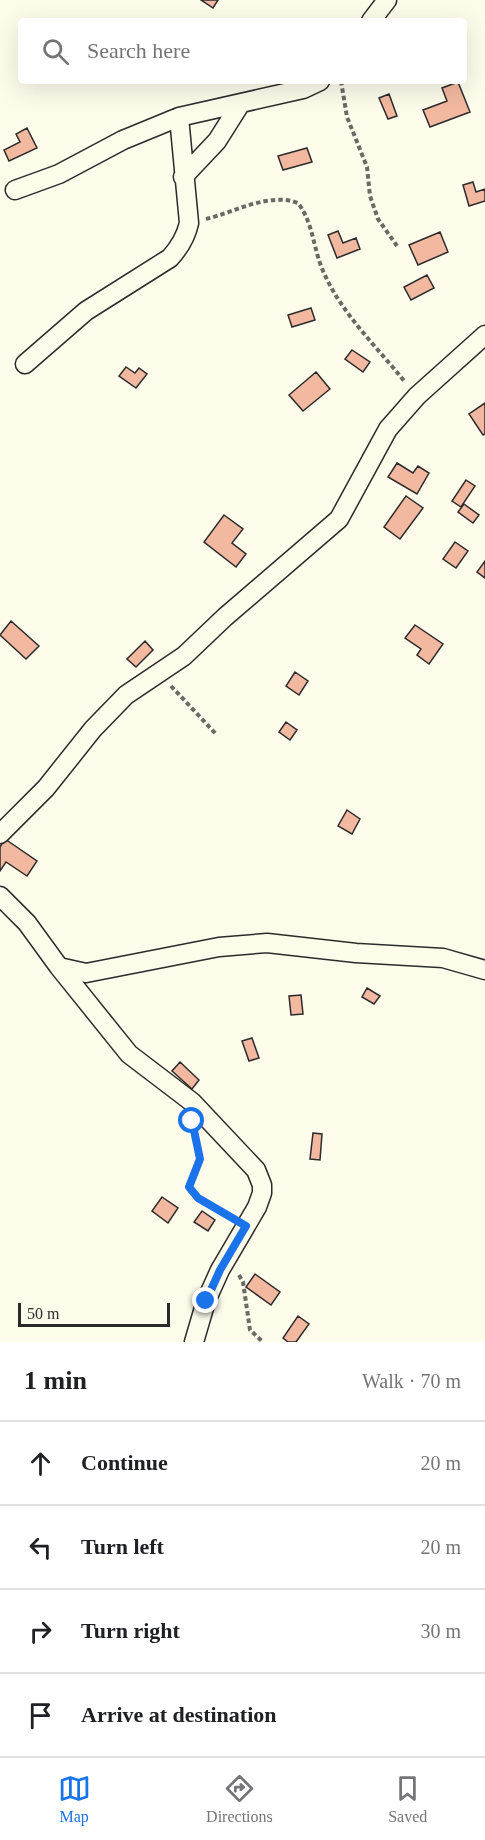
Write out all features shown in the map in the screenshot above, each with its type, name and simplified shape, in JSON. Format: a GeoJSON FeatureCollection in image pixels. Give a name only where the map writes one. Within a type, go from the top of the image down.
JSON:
{"type":"FeatureCollection","features":[{"type":"Feature","properties":{"kind":"street"},"geometry":{"type":"LineString","coordinates":[[373,18],[387,0]]}},
{"type":"Feature","properties":{"kind":"street"},"geometry":{"type":"LineString","coordinates":[[15,190],[59,174],[123,140],[179,117],[303,89],[314,84]]}},
{"type":"Feature","properties":{"kind":"street"},"geometry":{"type":"LineString","coordinates":[[183,177],[217,141],[241,103]]}},
{"type":"Feature","properties":{"kind":"street"},"geometry":{"type":"LineString","coordinates":[[25,364],[86,311],[170,258],[187,233],[189,223],[179,117]]}},
{"type":"Feature","properties":{"kind":"street"},"geometry":{"type":"LineString","coordinates":[[0,834],[46,788],[93,729],[126,695],[160,674],[339,519],[388,429],[417,396],[485,335]]}},
{"type":"Feature","properties":{"kind":"street"},"geometry":{"type":"LineString","coordinates":[[0,896],[27,922],[59,968],[129,1054],[192,1102],[256,1170],[262,1185],[262,1193],[246,1226],[223,1264],[206,1301],[194,1342]]}},
{"type":"Feature","properties":{"kind":"street"},"geometry":{"type":"LineString","coordinates":[[59,968],[86,973],[219,947],[267,943],[356,953],[443,958],[477,965],[485,970]]}},
{"type":"Feature","properties":{"kind":"path"},"geometry":{"type":"LineString","coordinates":[[342,84],[347,117],[366,167],[370,196],[378,219],[397,246]]}},
{"type":"Feature","properties":{"kind":"path"},"geometry":{"type":"LineString","coordinates":[[189,223],[272,199],[286,198],[298,203],[313,234],[323,272],[343,307],[417,396]]}},
{"type":"Feature","properties":{"kind":"path"},"geometry":{"type":"LineString","coordinates":[[160,674],[216,734]]}},
{"type":"Feature","properties":{"kind":"path"},"geometry":{"type":"LineString","coordinates":[[192,1102],[192,1121],[200,1159],[189,1187],[198,1198],[246,1226]]}},
{"type":"Feature","properties":{"kind":"path"},"geometry":{"type":"LineString","coordinates":[[223,1264],[241,1278],[250,1330],[263,1342]]}},
{"type":"Feature","properties":{"kind":"building"},"geometry":{"type":"Polygon","coordinates":[[[201,0],[218,0],[213,8],[201,0]]]}},
{"type":"Feature","properties":{"kind":"building"},"geometry":{"type":"Polygon","coordinates":[[[459,84],[470,112],[430,127],[423,110],[447,101],[442,88],[459,84]]]}},
{"type":"Feature","properties":{"kind":"building"},"geometry":{"type":"Polygon","coordinates":[[[389,94],[397,116],[388,119],[379,98],[389,94]]]}},
{"type":"Feature","properties":{"kind":"building"},"geometry":{"type":"Polygon","coordinates":[[[27,128],[37,148],[9,161],[4,150],[20,142],[16,134],[27,128]]]}},
{"type":"Feature","properties":{"kind":"building"},"geometry":{"type":"Polygon","coordinates":[[[307,148],[312,162],[283,170],[278,156],[307,148]]]}},
{"type":"Feature","properties":{"kind":"building"},"geometry":{"type":"Polygon","coordinates":[[[473,182],[476,192],[485,189],[485,201],[469,206],[463,185],[473,182]]]}},
{"type":"Feature","properties":{"kind":"building"},"geometry":{"type":"Polygon","coordinates":[[[338,231],[343,243],[356,238],[360,249],[337,258],[328,235],[338,231]]]}},
{"type":"Feature","properties":{"kind":"building"},"geometry":{"type":"Polygon","coordinates":[[[440,232],[448,252],[418,265],[409,245],[440,232]]]}},
{"type":"Feature","properties":{"kind":"building"},"geometry":{"type":"Polygon","coordinates":[[[427,275],[434,288],[411,300],[404,287],[427,275]]]}},
{"type":"Feature","properties":{"kind":"building"},"geometry":{"type":"Polygon","coordinates":[[[311,308],[315,320],[292,327],[288,315],[311,308]]]}},
{"type":"Feature","properties":{"kind":"building"},"geometry":{"type":"Polygon","coordinates":[[[352,350],[370,362],[363,372],[345,359],[352,350]]]}},
{"type":"Feature","properties":{"kind":"building"},"geometry":{"type":"Polygon","coordinates":[[[126,367],[135,373],[139,368],[147,374],[136,388],[119,376],[126,367]]]}},
{"type":"Feature","properties":{"kind":"building"},"geometry":{"type":"Polygon","coordinates":[[[316,372],[330,389],[303,411],[289,395],[316,372]]]}},
{"type":"Feature","properties":{"kind":"building"},"geometry":{"type":"Polygon","coordinates":[[[485,403],[485,434],[483,435],[469,414],[485,403]]]}},
{"type":"Feature","properties":{"kind":"building"},"geometry":{"type":"Polygon","coordinates":[[[397,463],[413,473],[418,466],[429,473],[417,494],[388,477],[397,463]]]}},
{"type":"Feature","properties":{"kind":"building"},"geometry":{"type":"Polygon","coordinates":[[[466,480],[475,486],[461,507],[452,501],[466,480]]]}},
{"type":"Feature","properties":{"kind":"building"},"geometry":{"type":"Polygon","coordinates":[[[406,496],[423,508],[400,539],[384,527],[406,496]]]}},
{"type":"Feature","properties":{"kind":"building"},"geometry":{"type":"Polygon","coordinates":[[[464,504],[479,515],[473,523],[458,512],[464,504]]]}},
{"type":"Feature","properties":{"kind":"building"},"geometry":{"type":"Polygon","coordinates":[[[224,515],[243,529],[232,543],[246,554],[236,567],[204,542],[224,515]]]}},
{"type":"Feature","properties":{"kind":"building"},"geometry":{"type":"Polygon","coordinates":[[[455,542],[468,551],[456,568],[443,559],[455,542]]]}},
{"type":"Feature","properties":{"kind":"building"},"geometry":{"type":"Polygon","coordinates":[[[485,561],[485,578],[477,572],[485,561]]]}},
{"type":"Feature","properties":{"kind":"building"},"geometry":{"type":"Polygon","coordinates":[[[11,621],[39,646],[26,659],[0,635],[11,621]]]}},
{"type":"Feature","properties":{"kind":"building"},"geometry":{"type":"Polygon","coordinates":[[[415,625],[443,644],[429,664],[417,655],[421,649],[405,638],[415,625]]]}},
{"type":"Feature","properties":{"kind":"building"},"geometry":{"type":"Polygon","coordinates":[[[145,641],[153,650],[136,667],[127,659],[145,641]]]}},
{"type":"Feature","properties":{"kind":"building"},"geometry":{"type":"Polygon","coordinates":[[[295,672],[308,681],[299,695],[286,686],[295,672]]]}},
{"type":"Feature","properties":{"kind":"building"},"geometry":{"type":"Polygon","coordinates":[[[286,722],[297,730],[290,740],[279,732],[286,722]]]}},
{"type":"Feature","properties":{"kind":"building"},"geometry":{"type":"Polygon","coordinates":[[[347,810],[360,819],[352,834],[338,826],[347,810]]]}},
{"type":"Feature","properties":{"kind":"building"},"geometry":{"type":"Polygon","coordinates":[[[5,839],[37,861],[27,876],[6,862],[0,871],[0,847],[5,839]]]}},
{"type":"Feature","properties":{"kind":"building"},"geometry":{"type":"Polygon","coordinates":[[[367,988],[380,996],[374,1004],[362,997],[367,988]]]}},
{"type":"Feature","properties":{"kind":"building"},"geometry":{"type":"Polygon","coordinates":[[[301,995],[303,1014],[291,1015],[289,996],[301,995]]]}},
{"type":"Feature","properties":{"kind":"building"},"geometry":{"type":"Polygon","coordinates":[[[252,1038],[259,1058],[249,1061],[242,1041],[252,1038]]]}},
{"type":"Feature","properties":{"kind":"building"},"geometry":{"type":"Polygon","coordinates":[[[180,1062],[199,1080],[192,1089],[172,1071],[180,1062]]]}},
{"type":"Feature","properties":{"kind":"building"},"geometry":{"type":"Polygon","coordinates":[[[313,1133],[322,1134],[320,1160],[310,1159],[313,1133]]]}},
{"type":"Feature","properties":{"kind":"building"},"geometry":{"type":"Polygon","coordinates":[[[162,1197],[178,1208],[168,1223],[152,1211],[162,1197]]]}},
{"type":"Feature","properties":{"kind":"building"},"geometry":{"type":"Polygon","coordinates":[[[202,1211],[215,1220],[208,1231],[194,1222],[202,1211]]]}},
{"type":"Feature","properties":{"kind":"building"},"geometry":{"type":"Polygon","coordinates":[[[255,1274],[280,1292],[271,1305],[246,1287],[255,1274]]]}},
{"type":"Feature","properties":{"kind":"building"},"geometry":{"type":"Polygon","coordinates":[[[298,1316],[309,1324],[296,1342],[288,1342],[283,1338],[298,1316]]]}},
{"type":"Feature","properties":{"kind":"route"},"geometry":{"type":"LineString","coordinates":[[192,1121],[200,1148],[200,1159],[189,1187],[198,1198],[246,1226],[220,1270],[206,1301]]}}]}
